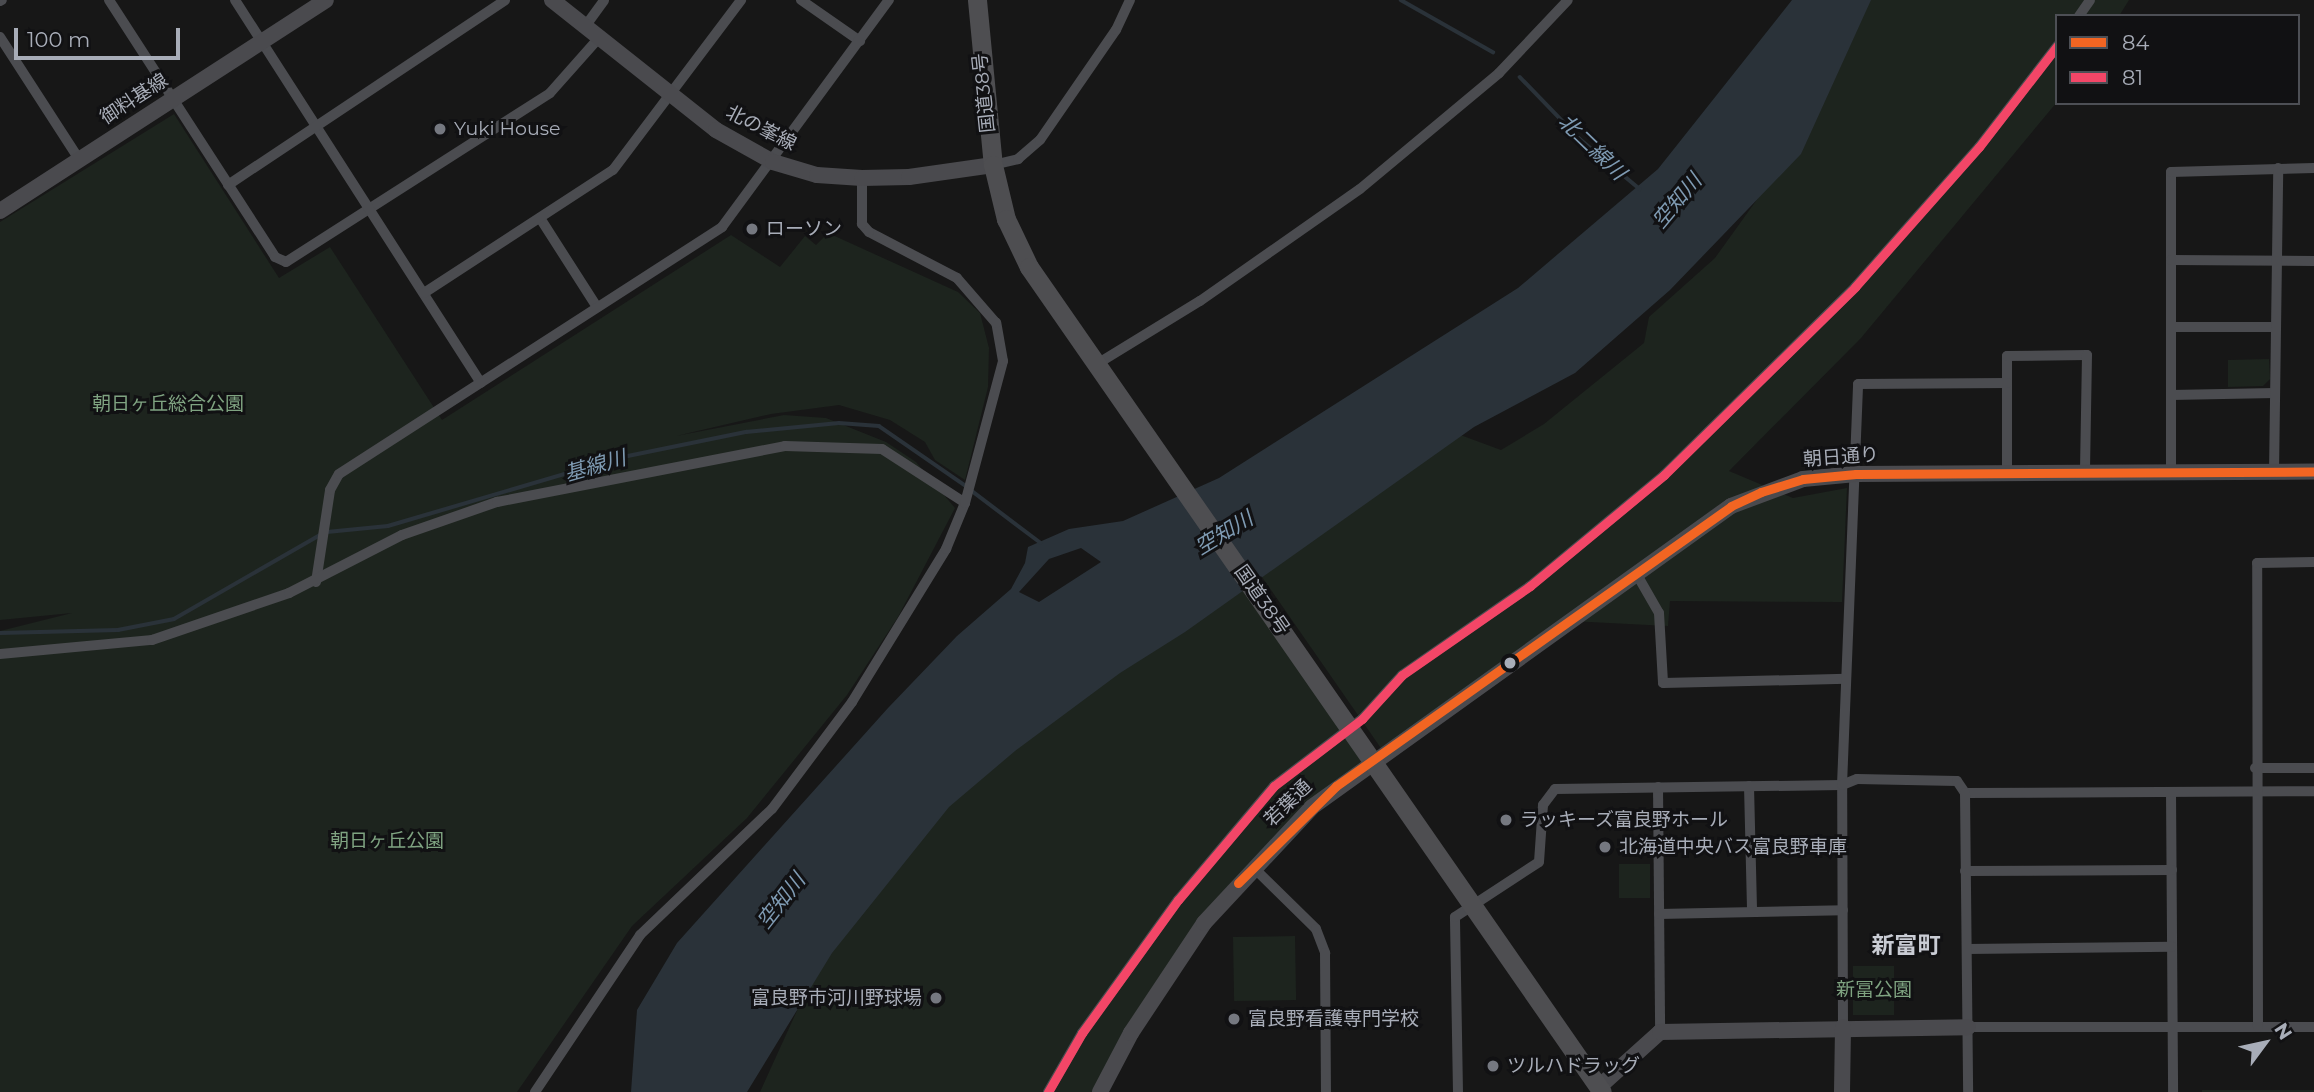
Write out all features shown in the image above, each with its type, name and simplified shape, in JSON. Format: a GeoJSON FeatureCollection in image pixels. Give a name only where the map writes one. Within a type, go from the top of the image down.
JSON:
{"type":"FeatureCollection","features":[{"type":"Feature","properties":{"kind":"highway","name":"国道38号"},"geometry":{"type":"LineString","coordinates":[[976,0],[993,165],[1017,245],[1601,1089]]}},
{"type":"Feature","properties":{"kind":"street"},"geometry":{"type":"LineString","coordinates":[[109,0],[280,261],[291,260],[550,93],[598,39]]}},
{"type":"Feature","properties":{"kind":"street"},"geometry":{"type":"LineString","coordinates":[[235,0],[481,383]]}},
{"type":"Feature","properties":{"kind":"street","name":"御料基線"},"geometry":{"type":"LineString","coordinates":[[0,211],[326,0]]}},
{"type":"Feature","properties":{"kind":"street"},"geometry":{"type":"LineString","coordinates":[[228,185],[505,0]]}},
{"type":"Feature","properties":{"kind":"street","name":"北の峯線"},"geometry":{"type":"LineString","coordinates":[[552,0],[598,39],[727,137],[774,162],[817,175],[862,178],[909,177],[993,165]]}},
{"type":"Feature","properties":{"kind":"street"},"geometry":{"type":"LineString","coordinates":[[584,28],[604,0]]}},
{"type":"Feature","properties":{"kind":"street"},"geometry":{"type":"LineString","coordinates":[[424,293],[613,170],[741,0]]}},
{"type":"Feature","properties":{"kind":"street"},"geometry":{"type":"LineString","coordinates":[[801,0],[860,41]]}},
{"type":"Feature","properties":{"kind":"street"},"geometry":{"type":"LineString","coordinates":[[316,582],[330,490],[339,474],[722,227],[774,162],[889,0]]}},
{"type":"Feature","properties":{"kind":"street"},"geometry":{"type":"LineString","coordinates":[[993,165],[1018,159],[1040,140],[1116,30],[1130,0]]}},
{"type":"Feature","properties":{"kind":"street"},"geometry":{"type":"LineString","coordinates":[[1097,364],[1200,301],[1360,189],[1499,74],[1568,0]]}},
{"type":"Feature","properties":{"kind":"street"},"geometry":{"type":"LineString","coordinates":[[0,37],[79,159]]}},
{"type":"Feature","properties":{"kind":"street"},"geometry":{"type":"LineString","coordinates":[[1048,1092],[1090,1022],[1227,839],[1273,786],[1402,675],[1530,586],[1603,529],[1753,390],[1855,287],[1970,157],[2055,49]]}},
{"type":"Feature","properties":{"kind":"street"},"geometry":{"type":"LineString","coordinates":[[2274,473],[2278,168]]}},
{"type":"Feature","properties":{"kind":"street"},"geometry":{"type":"LineString","coordinates":[[2171,473],[2171,172],[2314,168]]}},
{"type":"Feature","properties":{"kind":"street"},"geometry":{"type":"LineString","coordinates":[[535,1092],[640,935],[772,809],[852,702],[946,550],[965,503],[1003,361],[996,323],[957,278],[869,232],[862,224],[862,178]]}},
{"type":"Feature","properties":{"kind":"street"},"geometry":{"type":"LineString","coordinates":[[540,218],[597,307]]}},
{"type":"Feature","properties":{"kind":"street"},"geometry":{"type":"LineString","coordinates":[[2171,260],[2314,261]]}},
{"type":"Feature","properties":{"kind":"street"},"geometry":{"type":"LineString","coordinates":[[2171,327],[2276,327]]}},
{"type":"Feature","properties":{"kind":"street"},"geometry":{"type":"LineString","coordinates":[[2007,474],[2007,356],[2087,355],[2085,474]]}},
{"type":"Feature","properties":{"kind":"street"},"geometry":{"type":"LineString","coordinates":[[1842,1092],[1842,785],[1858,384],[2007,383]]}},
{"type":"Feature","properties":{"kind":"street"},"geometry":{"type":"LineString","coordinates":[[2171,395],[2275,393]]}},
{"type":"Feature","properties":{"kind":"street"},"geometry":{"type":"LineString","coordinates":[[0,654],[152,640],[209,624],[316,582],[402,535],[497,502],[785,446],[881,449],[965,503]]}},
{"type":"Feature","properties":{"kind":"street","name":"朝日通り"},"geometry":{"type":"LineString","coordinates":[[1374,761],[1731,506],[1761,492],[1802,479],[1856,474],[2314,472]]}},
{"type":"Feature","properties":{"kind":"street"},"geometry":{"type":"LineString","coordinates":[[2258,1027],[2255,791],[2257,563],[2314,562]]}},
{"type":"Feature","properties":{"kind":"street"},"geometry":{"type":"LineString","coordinates":[[1636,573],[1658,613],[1663,683],[1846,679]]}},
{"type":"Feature","properties":{"kind":"street","name":"若葉通"},"geometry":{"type":"LineString","coordinates":[[1100,1092],[1177,960],[1253,867],[1312,807],[1374,761]]}},
{"type":"Feature","properties":{"kind":"street"},"geometry":{"type":"LineString","coordinates":[[2255,768],[2314,768]]}},
{"type":"Feature","properties":{"kind":"street"},"geometry":{"type":"LineString","coordinates":[[1458,1092],[1455,917],[1539,862],[1543,806],[1555,789],[1842,785],[1857,779],[1957,781],[1965,793],[1968,1092]]}},
{"type":"Feature","properties":{"kind":"street"},"geometry":{"type":"LineString","coordinates":[[1749,786],[1752,912]]}},
{"type":"Feature","properties":{"kind":"street"},"geometry":{"type":"LineString","coordinates":[[1658,787],[1660,1032]]}},
{"type":"Feature","properties":{"kind":"street"},"geometry":{"type":"LineString","coordinates":[[1965,793],[2314,791]]}},
{"type":"Feature","properties":{"kind":"street"},"geometry":{"type":"LineString","coordinates":[[2171,792],[2173,1092]]}},
{"type":"Feature","properties":{"kind":"street"},"geometry":{"type":"LineString","coordinates":[[1253,867],[1316,929],[1325,953],[1326,1092]]}},
{"type":"Feature","properties":{"kind":"street"},"geometry":{"type":"LineString","coordinates":[[1965,872],[2172,870]]}},
{"type":"Feature","properties":{"kind":"street"},"geometry":{"type":"LineString","coordinates":[[1659,915],[1843,910]]}},
{"type":"Feature","properties":{"kind":"street"},"geometry":{"type":"LineString","coordinates":[[1967,948],[2172,947]]}},
{"type":"Feature","properties":{"kind":"street"},"geometry":{"type":"LineString","coordinates":[[1601,1089],[1660,1032],[1843,1027],[2314,1027]]}},
{"type":"Feature","properties":{"kind":"green space"},"geometry":{"type":"Polygon","coordinates":[[[1865,0],[2129,0],[2120,14],[2055,14],[2055,104],[1861,338],[1729,471],[1793,498],[1847,488],[1842,602],[1670,601],[1668,626],[1570,621],[1385,754],[1255,567],[1455,433],[1501,450],[1544,424],[1644,343],[1649,317],[1715,258],[1784,162],[1865,0]]]}},
{"type":"Feature","properties":{"kind":"green space"},"geometry":{"type":"Polygon","coordinates":[[[174,114],[279,278],[330,247],[442,420],[731,235],[780,267],[805,236],[816,245],[828,233],[958,292],[980,313],[989,348],[988,387],[965,480],[935,460],[925,442],[890,420],[839,405],[771,414],[676,436],[784,415],[826,418],[886,442],[916,462],[955,508],[898,617],[847,695],[747,818],[632,926],[517,1092],[0,1092],[0,631],[72,613],[0,620],[0,222],[174,114]]]}},
{"type":"Feature","properties":{"kind":"green space"},"geometry":{"type":"Polygon","coordinates":[[[2269,359],[2270,379],[2263,386],[2228,387],[2228,360],[2269,359]]]}},
{"type":"Feature","properties":{"kind":"green space"},"geometry":{"type":"Polygon","coordinates":[[[1238,580],[1366,766],[1233,889],[1100,1092],[760,1092],[826,947],[975,769],[1238,580]]]}},
{"type":"Feature","properties":{"kind":"green space"},"geometry":{"type":"Polygon","coordinates":[[[1619,864],[1650,864],[1650,898],[1619,898],[1619,864]]]}},
{"type":"Feature","properties":{"kind":"green space"},"geometry":{"type":"Polygon","coordinates":[[[1295,936],[1296,1000],[1234,1001],[1233,937],[1295,936]]]}},
{"type":"Feature","properties":{"kind":"green space","name":"新冨公園"},"geometry":{"type":"Polygon","coordinates":[[[1853,966],[1894,966],[1894,1015],[1853,1015],[1853,966]]]}},
{"type":"Feature","properties":{"kind":"green space"},"geometry":{"type":"Polygon","coordinates":[[[2314,1090],[2314,1092],[2202,1092],[2314,1090]]]}},
{"type":"Feature","properties":{"kind":"water","name":"空知川"},"geometry":{"type":"Polygon","coordinates":[[[1792,0],[1871,0],[1801,154],[1670,290],[1575,373],[1474,427],[1185,632],[1120,673],[1015,751],[949,807],[832,953],[747,1092],[631,1092],[637,1010],[677,943],[888,708],[957,636],[1011,589],[1025,563],[1028,547],[1069,529],[1123,521],[1219,478],[1518,288],[1658,169],[1792,0]],[[1081,548],[1049,559],[1019,592],[1039,602],[1101,562],[1081,548]]]}},
{"type":"Feature","properties":{"kind":"waterway","name":"北二線川"},"geometry":{"type":"LineString","coordinates":[[1401,0],[1493,52]]}},
{"type":"Feature","properties":{"kind":"waterway","name":"北二線川"},"geometry":{"type":"LineString","coordinates":[[1520,77],[1580,139],[1640,189]]}},
{"type":"Feature","properties":{"kind":"waterway","name":"基線川"},"geometry":{"type":"LineString","coordinates":[[327,532],[388,526],[623,457],[746,432],[839,423],[879,426],[966,486]]}},
{"type":"Feature","properties":{"kind":"waterway","name":"基線川"},"geometry":{"type":"LineString","coordinates":[[972,491],[1041,543]]}},
{"type":"Feature","properties":{"kind":"waterway","name":"基線川"},"geometry":{"type":"LineString","coordinates":[[0,633],[118,630],[174,619],[320,535]]}},
{"type":"Feature","properties":{"kind":"transit line","name":"81"},"geometry":{"type":"LineString","coordinates":[[1048,1092],[1082,1033],[1178,900],[1274,786],[1362,719],[1402,675],[1530,586],[1664,475],[1855,287],[1979,147],[2055,49]]}},
{"type":"Feature","properties":{"kind":"transit line","name":"84"},"geometry":{"type":"LineString","coordinates":[[1238,883],[1336,786],[1731,506],[1761,492],[1803,479],[1856,474],[2314,472]]}},
{"type":"Feature","properties":{"kind":"place","name":"Yuki House"},"geometry":{"type":"Point","coordinates":[440,129]}},
{"type":"Feature","properties":{"kind":"place","name":"ローソン"},"geometry":{"type":"Point","coordinates":[752,229]}},
{"type":"Feature","properties":{"kind":"place","name":"ラッキーズ富良野ホール"},"geometry":{"type":"Point","coordinates":[1506,820]}},
{"type":"Feature","properties":{"kind":"place","name":"北海道中央バス富良野車庫"},"geometry":{"type":"Point","coordinates":[1605,847]}},
{"type":"Feature","properties":{"kind":"place","name":"富良野市河川野球場"},"geometry":{"type":"Point","coordinates":[936,998]}},
{"type":"Feature","properties":{"kind":"place","name":"富良野看護専門学校"},"geometry":{"type":"Point","coordinates":[1234,1019]}},
{"type":"Feature","properties":{"kind":"place","name":"ツルハドラッグ"},"geometry":{"type":"Point","coordinates":[1493,1066]}},
{"type":"Feature","properties":{"kind":"district","name":"新富町"},"geometry":{"type":"Point","coordinates":[1906,945]}},
{"type":"Feature","properties":{"kind":"park label","name":"朝日ヶ丘総合公園"},"geometry":{"type":"Point","coordinates":[168,404]}},
{"type":"Feature","properties":{"kind":"park label","name":"朝日ヶ丘公園"},"geometry":{"type":"Point","coordinates":[387,841]}}]}
